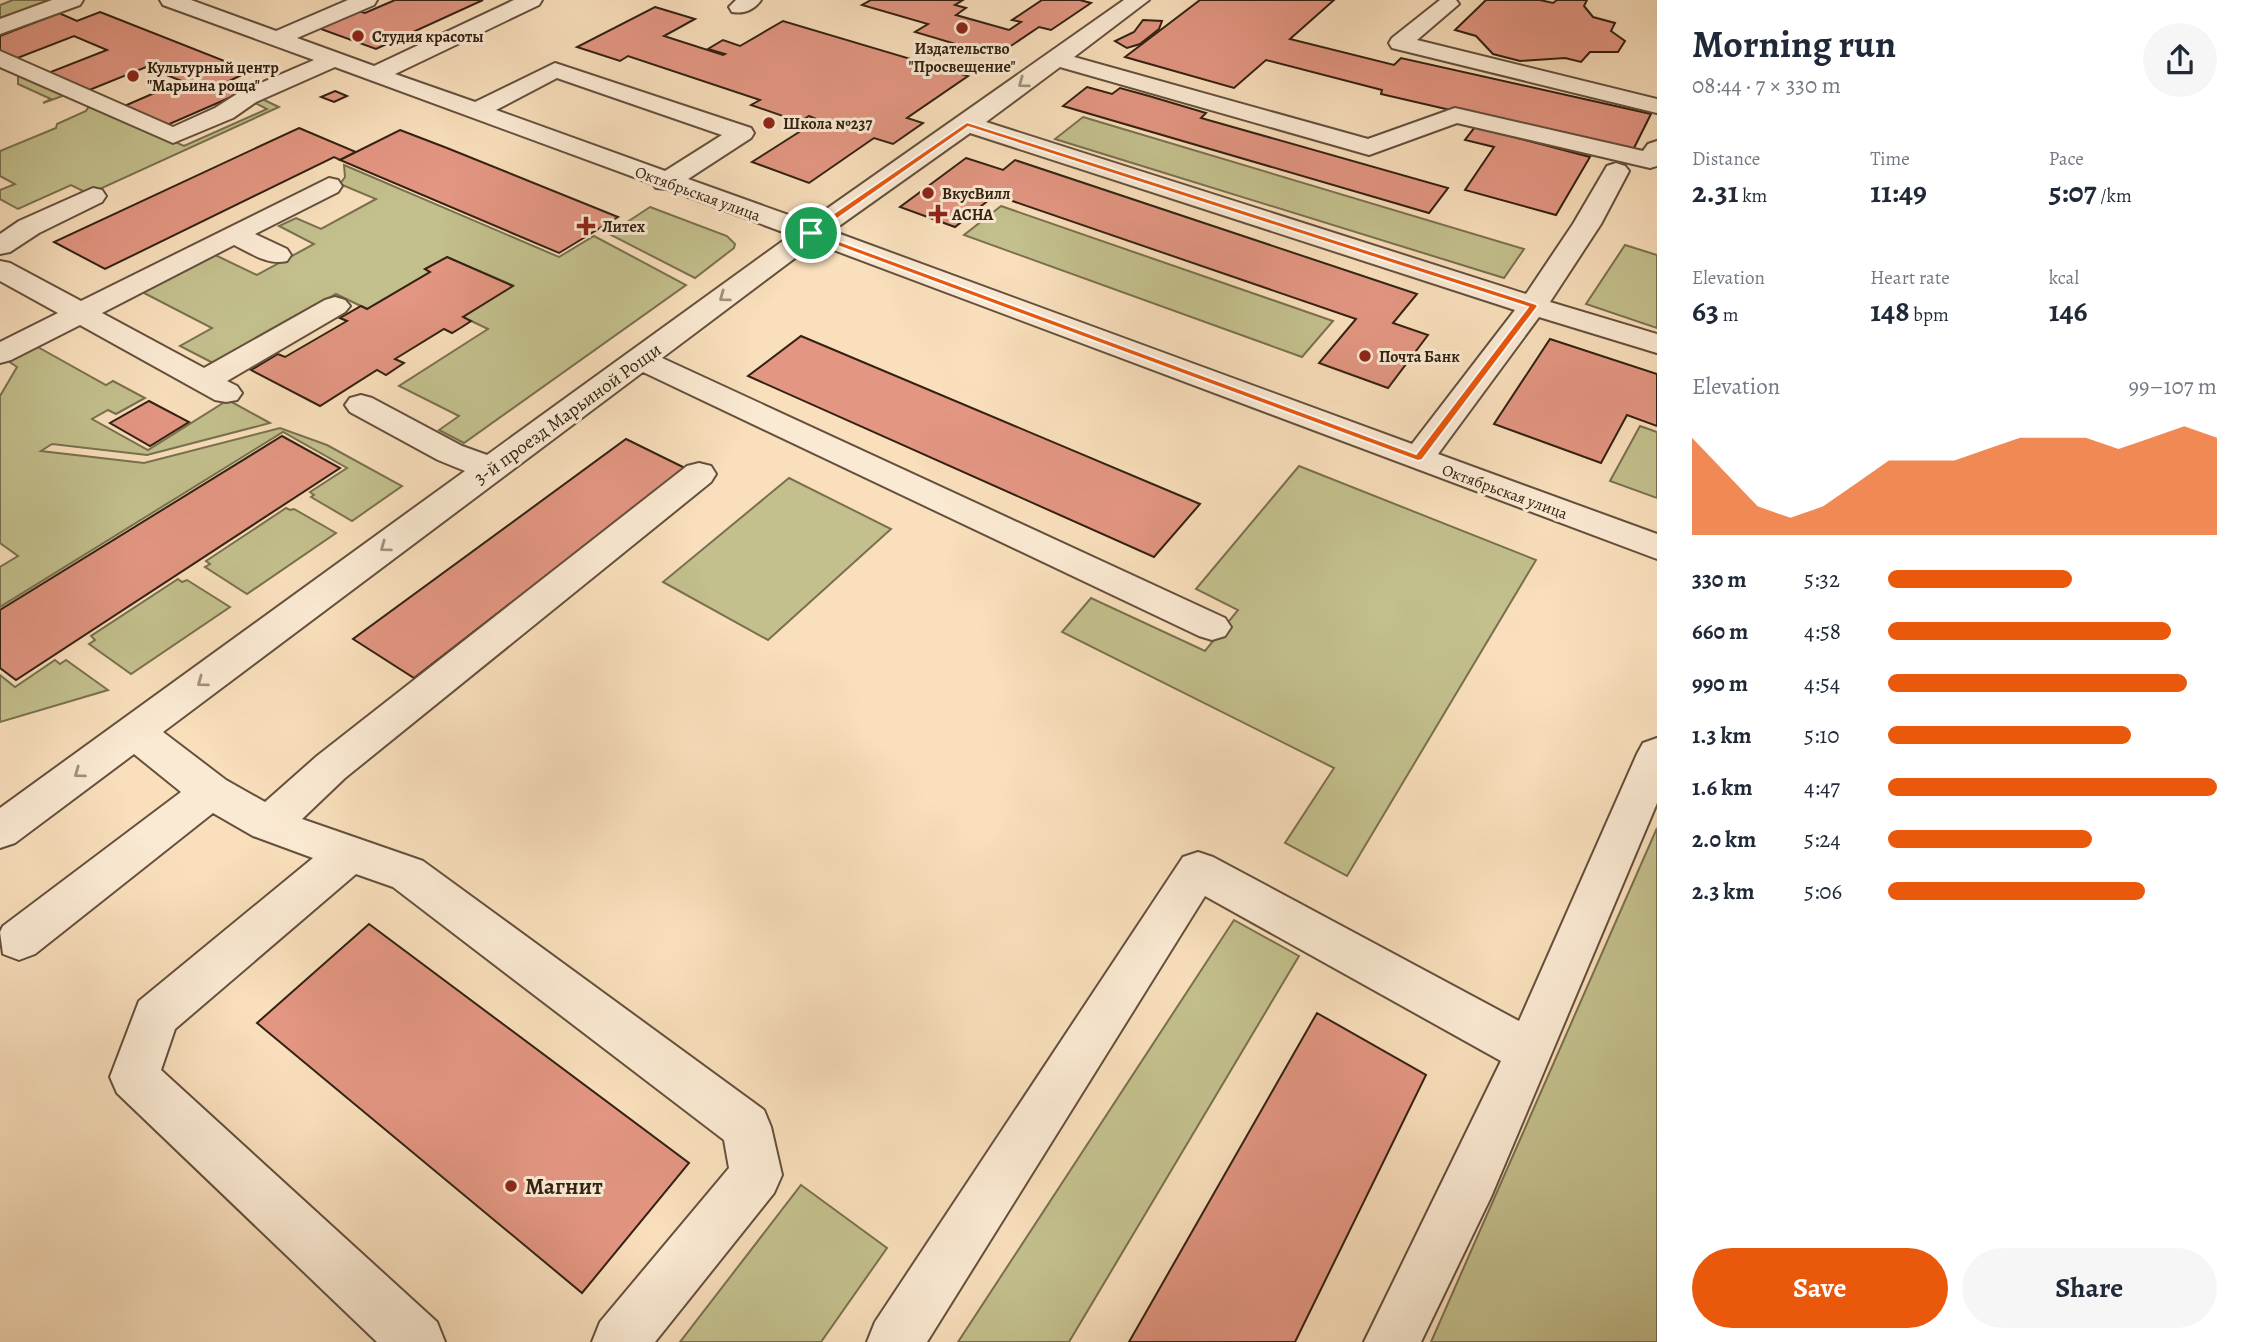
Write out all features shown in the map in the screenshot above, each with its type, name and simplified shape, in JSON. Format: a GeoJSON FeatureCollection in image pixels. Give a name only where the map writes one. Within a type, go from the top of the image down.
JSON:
{"type":"FeatureCollection","features":[{"type":"Feature","properties":{"kind":"street"},"geometry":{"type":"LineString","coordinates":[[0,27],[72,0]]}},
{"type":"Feature","properties":{"kind":"street","name":"Октябрьская улица"},"geometry":{"type":"LineString","coordinates":[[171,0],[811,233],[1657,547]]}},
{"type":"Feature","properties":{"kind":"street"},"geometry":{"type":"LineString","coordinates":[[276,39],[366,0]]}},
{"type":"Feature","properties":{"kind":"street"},"geometry":{"type":"LineString","coordinates":[[374,75],[531,0]]}},
{"type":"Feature","properties":{"kind":"street","name":"3-й проезд Марьиной Рощи"},"geometry":{"type":"LineString","coordinates":[[0,831],[811,233],[1138,0]]}},
{"type":"Feature","properties":{"kind":"street"},"geometry":{"type":"LineString","coordinates":[[1448,4],[1400,43],[1657,106]]}},
{"type":"Feature","properties":{"kind":"street"},"geometry":{"type":"LineString","coordinates":[[0,58],[173,135],[224,113],[248,97],[332,60]]}},
{"type":"Feature","properties":{"kind":"street"},"geometry":{"type":"LineString","coordinates":[[1057,59],[1369,147],[1455,115],[1650,160],[1657,149]]}},
{"type":"Feature","properties":{"kind":"street"},"geometry":{"type":"LineString","coordinates":[[474,112],[555,70],[742,134],[665,181]]}},
{"type":"Feature","properties":{"kind":"street"},"geometry":{"type":"LineString","coordinates":[[967,124],[1657,344]]}},
{"type":"Feature","properties":{"kind":"street"},"geometry":{"type":"LineString","coordinates":[[1418,458],[1533,306],[1587,224],[1616,171]]}},
{"type":"Feature","properties":{"kind":"street"},"geometry":{"type":"LineString","coordinates":[[0,354],[329,186]]}},
{"type":"Feature","properties":{"kind":"street"},"geometry":{"type":"LineString","coordinates":[[0,246],[29,227],[93,196]]}},
{"type":"Feature","properties":{"kind":"street"},"geometry":{"type":"LineString","coordinates":[[0,211],[29,227]]}},
{"type":"Feature","properties":{"kind":"street"},"geometry":{"type":"LineString","coordinates":[[234,235],[277,255]]}},
{"type":"Feature","properties":{"kind":"street"},"geometry":{"type":"LineString","coordinates":[[0,269],[215,387],[335,306]]}},
{"type":"Feature","properties":{"kind":"street"},"geometry":{"type":"LineString","coordinates":[[640,359],[1212,627]]}},
{"type":"Feature","properties":{"kind":"street"},"geometry":{"type":"LineString","coordinates":[[361,405],[450,453],[491,469]]}},
{"type":"Feature","properties":{"kind":"street"},"geometry":{"type":"LineString","coordinates":[[268,824],[331,767],[699,474]]}},
{"type":"Feature","properties":{"kind":"street"},"geometry":{"type":"LineString","coordinates":[[134,732],[211,792],[268,824],[408,874],[746,1127],[756,1175],[620,1342]]}},
{"type":"Feature","properties":{"kind":"street"},"geometry":{"type":"LineString","coordinates":[[1392,1342],[1473,1179],[1657,754]]}},
{"type":"Feature","properties":{"kind":"street"},"geometry":{"type":"LineString","coordinates":[[19,940],[211,792]]}},
{"type":"Feature","properties":{"kind":"street"},"geometry":{"type":"LineString","coordinates":[[350,853],[156,1016],[134,1077],[417,1342]]}},
{"type":"Feature","properties":{"kind":"street"},"geometry":{"type":"LineString","coordinates":[[895,1342],[1199,870],[1530,1052]]}},
{"type":"Feature","properties":{"kind":"shaded area"},"geometry":{"type":"Polygon","coordinates":[[[13,0],[62,0],[0,23],[0,5],[13,0]]]}},
{"type":"Feature","properties":{"kind":"shaded area"},"geometry":{"type":"Polygon","coordinates":[[[18,73],[184,146],[267,109],[255,103],[262,99],[279,107],[89,194],[71,185],[18,209],[0,199],[0,190],[15,184],[0,176],[0,151],[56,128],[57,124],[86,111],[89,106],[65,95],[43,103],[51,99],[18,84],[18,73]]]}},
{"type":"Feature","properties":{"kind":"shaded area"},"geometry":{"type":"Polygon","coordinates":[[[1083,117],[1524,249],[1504,278],[1055,139],[1083,117]]]}},
{"type":"Feature","properties":{"kind":"shaded area"},"geometry":{"type":"Polygon","coordinates":[[[344,165],[559,257],[594,236],[686,285],[464,443],[439,430],[459,416],[399,386],[488,329],[463,317],[512,285],[447,257],[425,269],[430,272],[367,309],[336,294],[215,364],[180,346],[212,328],[144,293],[143,290],[211,253],[257,275],[314,244],[279,226],[296,218],[321,229],[376,199],[340,184],[345,177],[344,165]]]}},
{"type":"Feature","properties":{"kind":"shaded area"},"geometry":{"type":"Polygon","coordinates":[[[1001,206],[1333,321],[1302,357],[964,235],[1001,206]]]}},
{"type":"Feature","properties":{"kind":"shaded area"},"geometry":{"type":"Polygon","coordinates":[[[650,207],[727,236],[735,244],[734,248],[695,278],[609,234],[650,207]]]}},
{"type":"Feature","properties":{"kind":"shaded area"},"geometry":{"type":"Polygon","coordinates":[[[1625,245],[1657,255],[1657,328],[1586,304],[1625,245]]]}},
{"type":"Feature","properties":{"kind":"shaded area"},"geometry":{"type":"Polygon","coordinates":[[[36,346],[106,385],[113,381],[145,398],[116,414],[108,410],[92,419],[148,450],[228,400],[270,423],[147,455],[52,444],[41,451],[144,463],[280,428],[327,445],[402,486],[352,521],[311,497],[314,495],[310,492],[347,468],[283,432],[0,607],[0,567],[18,556],[0,543],[0,396],[17,367],[8,361],[36,346]]]}},
{"type":"Feature","properties":{"kind":"shaded area"},"geometry":{"type":"Polygon","coordinates":[[[1640,426],[1657,432],[1657,498],[1610,481],[1640,426]]]}},
{"type":"Feature","properties":{"kind":"shaded area"},"geometry":{"type":"Polygon","coordinates":[[[1299,466],[1536,560],[1347,876],[1285,843],[1334,768],[1062,632],[1091,598],[1205,651],[1238,610],[1196,589],[1299,466]]]}},
{"type":"Feature","properties":{"kind":"shaded area"},"geometry":{"type":"Polygon","coordinates":[[[789,478],[891,529],[768,640],[663,582],[789,478]]]}},
{"type":"Feature","properties":{"kind":"shaded area"},"geometry":{"type":"Polygon","coordinates":[[[286,508],[294,509],[336,533],[247,594],[205,567],[210,564],[206,561],[286,508]]]}},
{"type":"Feature","properties":{"kind":"shaded area"},"geometry":{"type":"Polygon","coordinates":[[[178,579],[182,582],[187,580],[230,607],[131,674],[89,644],[95,640],[91,636],[178,579]]]}},
{"type":"Feature","properties":{"kind":"shaded area"},"geometry":{"type":"Polygon","coordinates":[[[55,660],[60,664],[66,660],[108,690],[0,722],[0,675],[15,687],[55,660]]]}},
{"type":"Feature","properties":{"kind":"shaded area"},"geometry":{"type":"Polygon","coordinates":[[[1657,828],[1657,1342],[1431,1342],[1657,828]]]}},
{"type":"Feature","properties":{"kind":"shaded area"},"geometry":{"type":"Polygon","coordinates":[[[1234,920],[1299,956],[1069,1342],[958,1342],[1234,920]]]}},
{"type":"Feature","properties":{"kind":"shaded area"},"geometry":{"type":"Polygon","coordinates":[[[801,1185],[887,1248],[821,1342],[680,1342],[801,1185]]]}},
{"type":"Feature","properties":{"kind":"building"},"geometry":{"type":"Polygon","coordinates":[[[395,0],[483,0],[376,49],[318,28],[358,11],[365,13],[395,0]]]}},
{"type":"Feature","properties":{"kind":"building","name":"Издательство \"Просвещение\""},"geometry":{"type":"Polygon","coordinates":[[[871,0],[963,0],[955,5],[966,8],[956,15],[1009,30],[1021,22],[1012,20],[1042,0],[1080,0],[1091,3],[1051,30],[1039,27],[996,56],[915,32],[928,24],[862,5],[871,0]]]}},
{"type":"Feature","properties":{"kind":"building"},"geometry":{"type":"Polygon","coordinates":[[[1200,0],[1334,0],[1290,39],[1394,65],[1401,58],[1651,114],[1632,152],[1381,94],[1382,90],[1266,60],[1234,88],[1125,57],[1200,0]]]}},
{"type":"Feature","properties":{"kind":"building"},"geometry":{"type":"Polygon","coordinates":[[[1486,0],[1540,0],[1553,3],[1557,0],[1587,0],[1584,6],[1593,17],[1615,23],[1611,31],[1625,41],[1618,52],[1590,52],[1581,62],[1565,58],[1520,61],[1493,54],[1476,36],[1455,30],[1486,0]]]}},
{"type":"Feature","properties":{"kind":"building"},"geometry":{"type":"Polygon","coordinates":[[[655,7],[695,19],[664,36],[723,55],[725,54],[708,49],[723,40],[740,46],[783,21],[968,76],[907,118],[923,123],[893,144],[874,138],[809,183],[752,162],[818,120],[809,116],[800,122],[751,105],[760,100],[628,56],[620,61],[577,47],[655,7]]]}},
{"type":"Feature","properties":{"kind":"building","name":"Культурный центр \"Марьина роща\""},"geometry":{"type":"Polygon","coordinates":[[[100,12],[250,71],[225,83],[245,91],[165,126],[122,107],[182,81],[146,67],[87,91],[48,73],[107,50],[74,36],[15,59],[0,53],[0,36],[59,13],[77,21],[100,12]]]}},
{"type":"Feature","properties":{"kind":"building"},"geometry":{"type":"Polygon","coordinates":[[[1143,20],[1162,21],[1159,29],[1140,44],[1127,48],[1115,41],[1134,32],[1143,20]]]}},
{"type":"Feature","properties":{"kind":"building"},"geometry":{"type":"Polygon","coordinates":[[[1087,87],[1112,94],[1120,88],[1149,96],[1206,113],[1201,118],[1448,188],[1429,213],[1063,106],[1087,87]]]}},
{"type":"Feature","properties":{"kind":"building"},"geometry":{"type":"Polygon","coordinates":[[[335,91],[347,96],[334,102],[321,97],[335,91]]]}},
{"type":"Feature","properties":{"kind":"building"},"geometry":{"type":"Polygon","coordinates":[[[1475,127],[1590,157],[1556,215],[1465,190],[1494,147],[1465,140],[1475,127]]]}},
{"type":"Feature","properties":{"kind":"building"},"geometry":{"type":"Polygon","coordinates":[[[299,128],[356,152],[340,160],[334,157],[105,269],[54,242],[299,128]]]}},
{"type":"Feature","properties":{"kind":"building"},"geometry":{"type":"Polygon","coordinates":[[[400,130],[618,217],[559,253],[340,160],[400,130]]]}},
{"type":"Feature","properties":{"kind":"building"},"geometry":{"type":"Polygon","coordinates":[[[966,158],[1003,170],[1015,160],[1417,294],[1393,323],[1428,335],[1388,388],[1319,363],[1356,319],[995,195],[955,227],[900,207],[966,158]]]}},
{"type":"Feature","properties":{"kind":"building"},"geometry":{"type":"Polygon","coordinates":[[[447,257],[513,286],[463,317],[471,321],[462,327],[452,333],[444,329],[395,359],[404,363],[386,375],[377,370],[320,406],[251,370],[278,354],[285,357],[347,321],[340,318],[361,306],[367,309],[430,272],[425,269],[447,257]]]}},
{"type":"Feature","properties":{"kind":"building"},"geometry":{"type":"Polygon","coordinates":[[[801,336],[1200,504],[1154,557],[748,376],[801,336]]]}},
{"type":"Feature","properties":{"kind":"building"},"geometry":{"type":"Polygon","coordinates":[[[1550,339],[1657,374],[1657,426],[1627,415],[1601,463],[1494,424],[1550,339]]]}},
{"type":"Feature","properties":{"kind":"building"},"geometry":{"type":"Polygon","coordinates":[[[149,401],[189,422],[150,446],[110,423],[149,401]]]}},
{"type":"Feature","properties":{"kind":"building"},"geometry":{"type":"Polygon","coordinates":[[[282,436],[340,468],[16,680],[0,668],[0,610],[282,436]]]}},
{"type":"Feature","properties":{"kind":"building"},"geometry":{"type":"Polygon","coordinates":[[[626,439],[685,468],[414,678],[353,639],[626,439]]]}},
{"type":"Feature","properties":{"kind":"building"},"geometry":{"type":"Polygon","coordinates":[[[369,924],[689,1163],[582,1293],[257,1023],[369,924]]]}},
{"type":"Feature","properties":{"kind":"building"},"geometry":{"type":"Polygon","coordinates":[[[1317,1013],[1426,1075],[1295,1342],[1129,1342],[1317,1013]]]}},
{"type":"Feature","properties":{"kind":"place","name":"Издательство \"Просвещение\""},"geometry":{"type":"Point","coordinates":[962,28]}},
{"type":"Feature","properties":{"kind":"place","name":"Студия красоты"},"geometry":{"type":"Point","coordinates":[358,36]}},
{"type":"Feature","properties":{"kind":"place","name":"Культурный центр \"Марьина роща\""},"geometry":{"type":"Point","coordinates":[133,76]}},
{"type":"Feature","properties":{"kind":"place","name":"Школа №237"},"geometry":{"type":"Point","coordinates":[769,123]}},
{"type":"Feature","properties":{"kind":"place","name":"ВкусВилл"},"geometry":{"type":"Point","coordinates":[928,193]}},
{"type":"Feature","properties":{"kind":"place","name":"АСНА"},"geometry":{"type":"Point","coordinates":[938,214]}},
{"type":"Feature","properties":{"kind":"place","name":"Литех"},"geometry":{"type":"Point","coordinates":[586,226]}},
{"type":"Feature","properties":{"kind":"place","name":"Почта Банк"},"geometry":{"type":"Point","coordinates":[1365,356]}},
{"type":"Feature","properties":{"kind":"place","name":"Магнит"},"geometry":{"type":"Point","coordinates":[511,1186]}},
{"type":"Feature","properties":{"kind":"route"},"geometry":{"type":"LineString","coordinates":[[967,124],[1533,306],[1418,458],[811,233],[967,124]]}}]}
